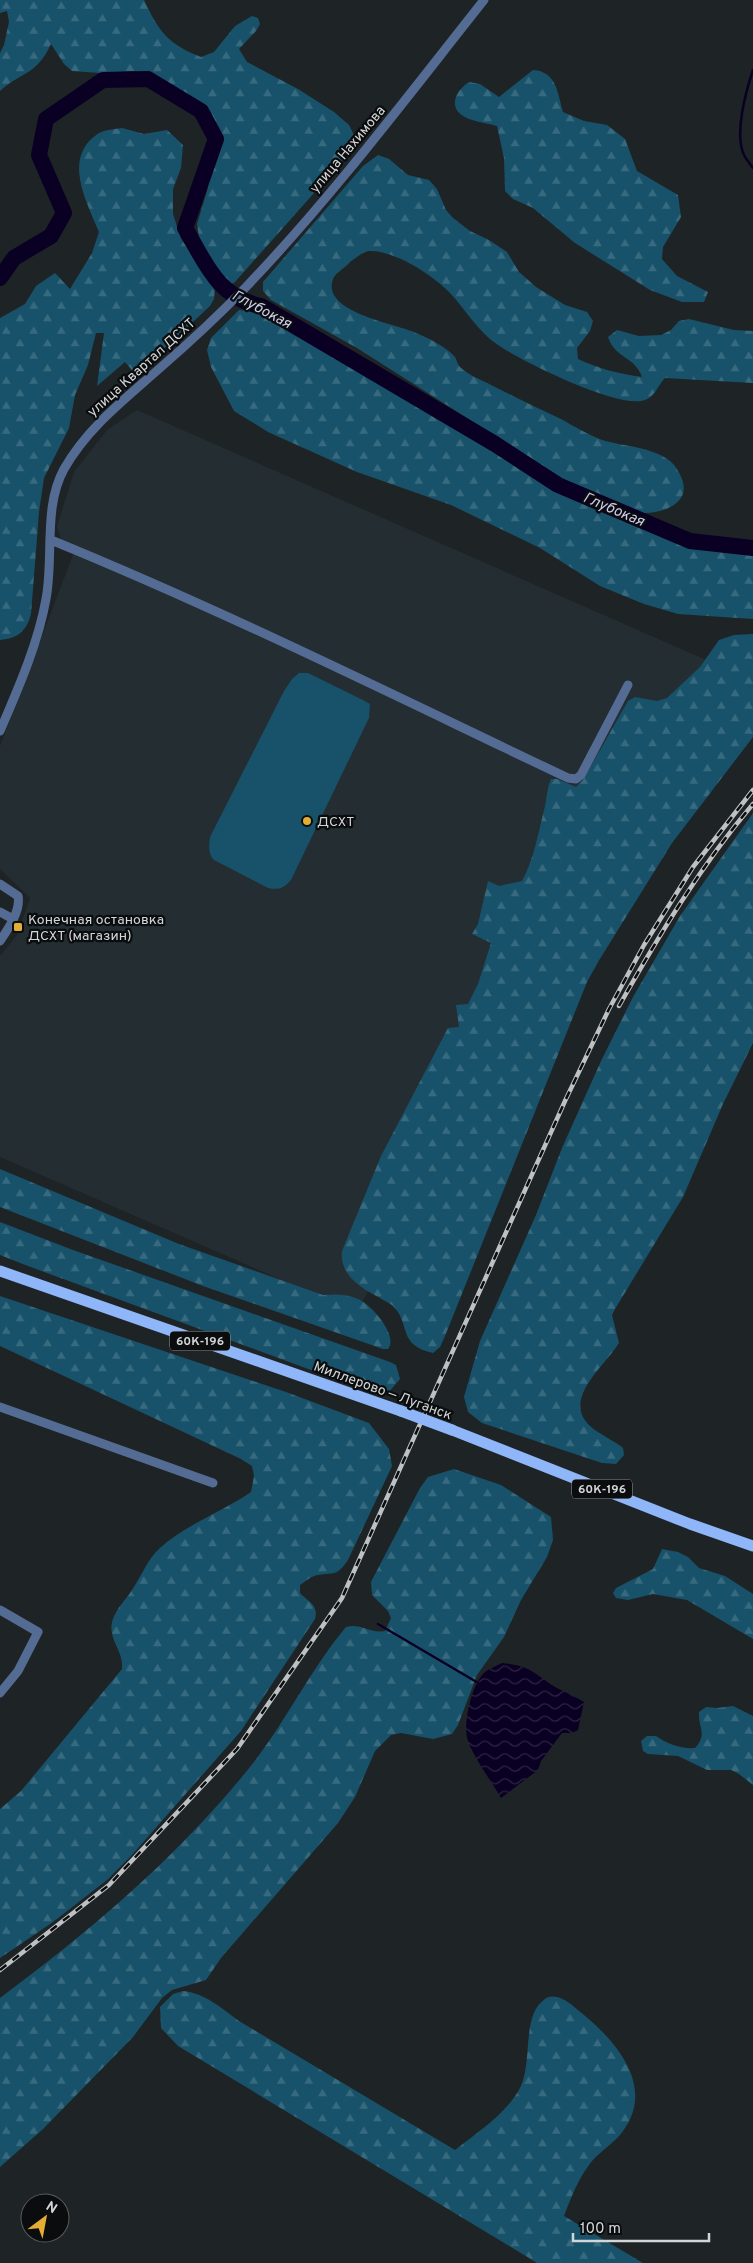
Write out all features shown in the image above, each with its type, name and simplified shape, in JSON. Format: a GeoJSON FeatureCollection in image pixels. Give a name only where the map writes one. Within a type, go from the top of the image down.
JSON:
{"type":"FeatureCollection","features":[{"type":"Feature","properties":{"kind":"main road","name":"Миллерово — Луганск"},"geometry":{"type":"LineString","coordinates":[[0,1271],[401,1411],[690,1524],[753,1546]]}},
{"type":"Feature","properties":{"kind":"street","name":"улица Нахимова"},"geometry":{"type":"LineString","coordinates":[[224,310],[374,140],[484,0]]}},
{"type":"Feature","properties":{"kind":"street","name":"улица Квартал ДСХТ"},"geometry":{"type":"LineString","coordinates":[[0,731],[40,626],[49,580],[52,504],[60,477],[93,429],[106,414],[186,346],[224,310]]}},
{"type":"Feature","properties":{"kind":"street"},"geometry":{"type":"LineString","coordinates":[[51,540],[126,571],[286,644],[568,778],[576,779],[582,774],[628,685]]}},
{"type":"Feature","properties":{"kind":"street"},"geometry":{"type":"LineString","coordinates":[[0,884],[18,896],[19,904],[13,919],[0,941]]}},
{"type":"Feature","properties":{"kind":"street"},"geometry":{"type":"LineString","coordinates":[[0,912],[13,919]]}},
{"type":"Feature","properties":{"kind":"street"},"geometry":{"type":"LineString","coordinates":[[0,1407],[213,1483]]}},
{"type":"Feature","properties":{"kind":"street"},"geometry":{"type":"LineString","coordinates":[[0,1610],[38,1632],[18,1671],[0,1693]]}},
{"type":"Feature","properties":{"kind":"shaded area","name":"ДСХТ"},"geometry":{"type":"Polygon","coordinates":[[[137,410],[745,677],[561,903],[357,1313],[0,1157],[0,956],[17,935],[30,898],[0,869],[0,746],[76,547],[61,540],[57,526],[74,472],[107,430],[137,410]]]}},
{"type":"Feature","properties":{"kind":"green space"},"geometry":{"type":"Polygon","coordinates":[[[0,0],[144,0],[160,29],[172,42],[201,57],[214,52],[235,26],[252,16],[258,18],[260,24],[256,31],[239,49],[247,62],[298,89],[334,112],[349,125],[355,137],[352,147],[347,156],[234,283],[229,284],[222,278],[208,259],[199,237],[197,224],[207,191],[219,137],[212,122],[198,101],[151,75],[134,71],[100,73],[72,71],[64,64],[51,44],[34,68],[0,91],[0,53],[4,45],[9,22],[7,11],[0,13],[0,0]]]}},
{"type":"Feature","properties":{"kind":"green space"},"geometry":{"type":"Polygon","coordinates":[[[533,70],[547,75],[555,84],[563,112],[584,121],[607,125],[625,139],[637,171],[678,195],[681,217],[663,247],[662,259],[677,276],[708,292],[704,302],[682,302],[650,290],[575,243],[533,208],[513,199],[505,191],[504,158],[497,126],[465,117],[456,109],[455,99],[464,85],[469,82],[480,84],[499,97],[533,70]]]}},
{"type":"Feature","properties":{"kind":"green space"},"geometry":{"type":"Polygon","coordinates":[[[122,128],[144,134],[167,130],[183,145],[181,168],[173,189],[173,214],[181,239],[215,287],[214,299],[210,306],[136,375],[125,362],[97,386],[104,333],[96,333],[88,365],[75,395],[69,428],[44,478],[39,512],[31,614],[24,630],[12,638],[0,640],[0,318],[25,304],[36,286],[55,273],[70,289],[92,253],[99,232],[80,180],[81,154],[88,143],[99,133],[122,128]]]}},
{"type":"Feature","properties":{"kind":"green space"},"geometry":{"type":"Polygon","coordinates":[[[378,155],[389,159],[408,175],[429,180],[437,189],[446,210],[453,218],[470,231],[489,240],[507,252],[519,272],[536,287],[565,305],[587,312],[593,321],[590,331],[577,348],[578,359],[610,371],[642,377],[635,365],[615,350],[611,344],[608,337],[617,330],[639,336],[661,335],[671,330],[679,321],[689,319],[734,330],[753,331],[753,383],[665,378],[654,394],[645,400],[632,401],[615,398],[571,382],[527,362],[498,345],[484,334],[443,286],[401,259],[369,251],[350,262],[334,277],[332,289],[337,299],[347,308],[431,340],[450,352],[460,367],[471,375],[592,436],[654,452],[670,461],[680,474],[684,487],[683,494],[674,505],[660,511],[644,513],[563,479],[357,348],[271,300],[263,291],[263,282],[363,166],[378,155]]]}},
{"type":"Feature","properties":{"kind":"green space"},"geometry":{"type":"Polygon","coordinates":[[[239,310],[251,311],[271,318],[465,433],[548,485],[662,537],[692,548],[753,553],[753,619],[678,614],[644,604],[600,586],[540,548],[451,505],[357,472],[268,432],[234,411],[211,367],[207,350],[211,338],[239,310]]]}},
{"type":"Feature","properties":{"kind":"green space"},"geometry":{"type":"Polygon","coordinates":[[[753,634],[753,737],[672,843],[587,982],[445,1336],[440,1347],[433,1353],[422,1349],[414,1345],[409,1339],[402,1320],[393,1306],[366,1290],[348,1274],[342,1260],[342,1251],[381,1156],[448,1028],[459,1027],[456,1005],[468,1004],[478,984],[491,943],[472,934],[478,924],[488,881],[499,886],[522,881],[536,844],[551,779],[557,779],[576,787],[583,780],[628,701],[635,697],[657,701],[667,698],[700,667],[719,640],[734,635],[753,634]]]}},
{"type":"Feature","properties":{"kind":"green space"},"geometry":{"type":"Polygon","coordinates":[[[299,673],[308,673],[370,704],[369,718],[291,880],[283,887],[272,889],[214,860],[209,847],[210,837],[284,691],[292,679],[299,673]]]}},
{"type":"Feature","properties":{"kind":"green space"},"geometry":{"type":"Polygon","coordinates":[[[753,813],[753,1043],[723,1104],[683,1197],[612,1315],[619,1343],[588,1383],[580,1405],[582,1416],[590,1426],[623,1448],[624,1455],[616,1464],[602,1463],[482,1423],[468,1412],[464,1397],[480,1341],[536,1215],[562,1148],[601,1061],[633,997],[680,916],[753,813]]]}},
{"type":"Feature","properties":{"kind":"green space"},"geometry":{"type":"Polygon","coordinates":[[[0,1169],[179,1244],[323,1295],[341,1295],[358,1299],[370,1307],[387,1329],[390,1336],[388,1349],[383,1349],[203,1286],[0,1207],[0,1169]]]}},
{"type":"Feature","properties":{"kind":"green space"},"geometry":{"type":"Polygon","coordinates":[[[0,1222],[73,1250],[390,1362],[396,1365],[400,1379],[388,1393],[381,1394],[368,1391],[28,1266],[0,1255],[0,1222]]]}},
{"type":"Feature","properties":{"kind":"green space"},"geometry":{"type":"Polygon","coordinates":[[[0,1296],[286,1392],[369,1423],[389,1449],[392,1466],[348,1560],[335,1573],[315,1576],[300,1585],[300,1593],[314,1607],[315,1619],[241,1731],[131,1856],[107,1880],[53,1922],[0,1958],[0,1809],[21,1791],[122,1669],[121,1657],[112,1634],[112,1622],[118,1609],[152,1557],[160,1548],[181,1532],[251,1492],[254,1476],[252,1466],[241,1459],[0,1346],[0,1296]]]}},
{"type":"Feature","properties":{"kind":"green space"},"geometry":{"type":"Polygon","coordinates":[[[454,1469],[501,1485],[551,1517],[553,1540],[547,1557],[521,1600],[504,1637],[477,1675],[458,1725],[452,1734],[433,1739],[401,1733],[391,1735],[375,1751],[355,1797],[338,1823],[221,1958],[206,1980],[172,1990],[162,1998],[133,2037],[43,2129],[0,2167],[0,1998],[102,1917],[197,1828],[226,1796],[266,1746],[333,1643],[346,1627],[356,1626],[380,1632],[385,1631],[391,1618],[388,1611],[372,1595],[371,1582],[420,1488],[428,1477],[454,1469]]]}},
{"type":"Feature","properties":{"kind":"green space"},"geometry":{"type":"Polygon","coordinates":[[[662,1549],[678,1552],[688,1557],[699,1568],[725,1576],[753,1594],[753,1639],[687,1600],[653,1594],[628,1600],[616,1598],[613,1593],[616,1588],[653,1569],[662,1549]]]}},
{"type":"Feature","properties":{"kind":"green space"},"geometry":{"type":"Polygon","coordinates":[[[733,1706],[753,1716],[753,1785],[731,1770],[707,1770],[678,1756],[648,1754],[643,1751],[641,1741],[647,1736],[656,1736],[669,1744],[679,1747],[695,1748],[702,1735],[699,1712],[706,1707],[733,1706]]]}},
{"type":"Feature","properties":{"kind":"green space"},"geometry":{"type":"Polygon","coordinates":[[[183,1991],[191,1992],[213,2002],[239,2021],[455,2150],[500,2114],[514,2097],[524,2078],[533,2016],[538,2006],[545,1999],[550,1997],[561,1998],[597,2026],[620,2053],[634,2083],[635,2099],[632,2115],[623,2131],[593,2160],[585,2171],[564,2216],[643,2263],[537,2263],[178,2046],[161,2028],[160,2007],[173,1994],[183,1991]]]}},
{"type":"Feature","properties":{"kind":"water"},"geometry":{"type":"Polygon","coordinates":[[[502,1663],[528,1669],[584,1702],[578,1730],[572,1733],[562,1733],[541,1761],[538,1770],[501,1798],[471,1748],[466,1734],[466,1725],[472,1694],[480,1677],[485,1672],[502,1663]]]}},
{"type":"Feature","properties":{"kind":"waterway"},"geometry":{"type":"LineString","coordinates":[[753,70],[744,101],[740,136],[744,155],[753,168]]}},
{"type":"Feature","properties":{"kind":"waterway","name":"Глубокая"},"geometry":{"type":"LineString","coordinates":[[0,278],[14,258],[51,236],[64,213],[39,155],[46,119],[103,80],[148,79],[201,111],[216,139],[185,228],[206,266],[223,287],[246,302],[261,306],[495,444],[558,485],[690,541],[753,548]]}},
{"type":"Feature","properties":{"kind":"waterway"},"geometry":{"type":"LineString","coordinates":[[378,1624],[480,1684]]}},
{"type":"Feature","properties":{"kind":"railway"},"geometry":{"type":"LineString","coordinates":[[0,1970],[109,1885],[237,1749],[342,1598],[565,1101],[609,1009],[644,945],[693,867],[753,790]]}},
{"type":"Feature","properties":{"kind":"railway"},"geometry":{"type":"LineString","coordinates":[[619,1006],[681,902],[734,827],[753,804]]}},
{"type":"Feature","properties":{"kind":"place","name":"ДСХТ"},"geometry":{"type":"Point","coordinates":[307,821]}},
{"type":"Feature","properties":{"kind":"place","name":"Конечная остановка ДСХТ (магазин)"},"geometry":{"type":"Point","coordinates":[18,927]}}]}
